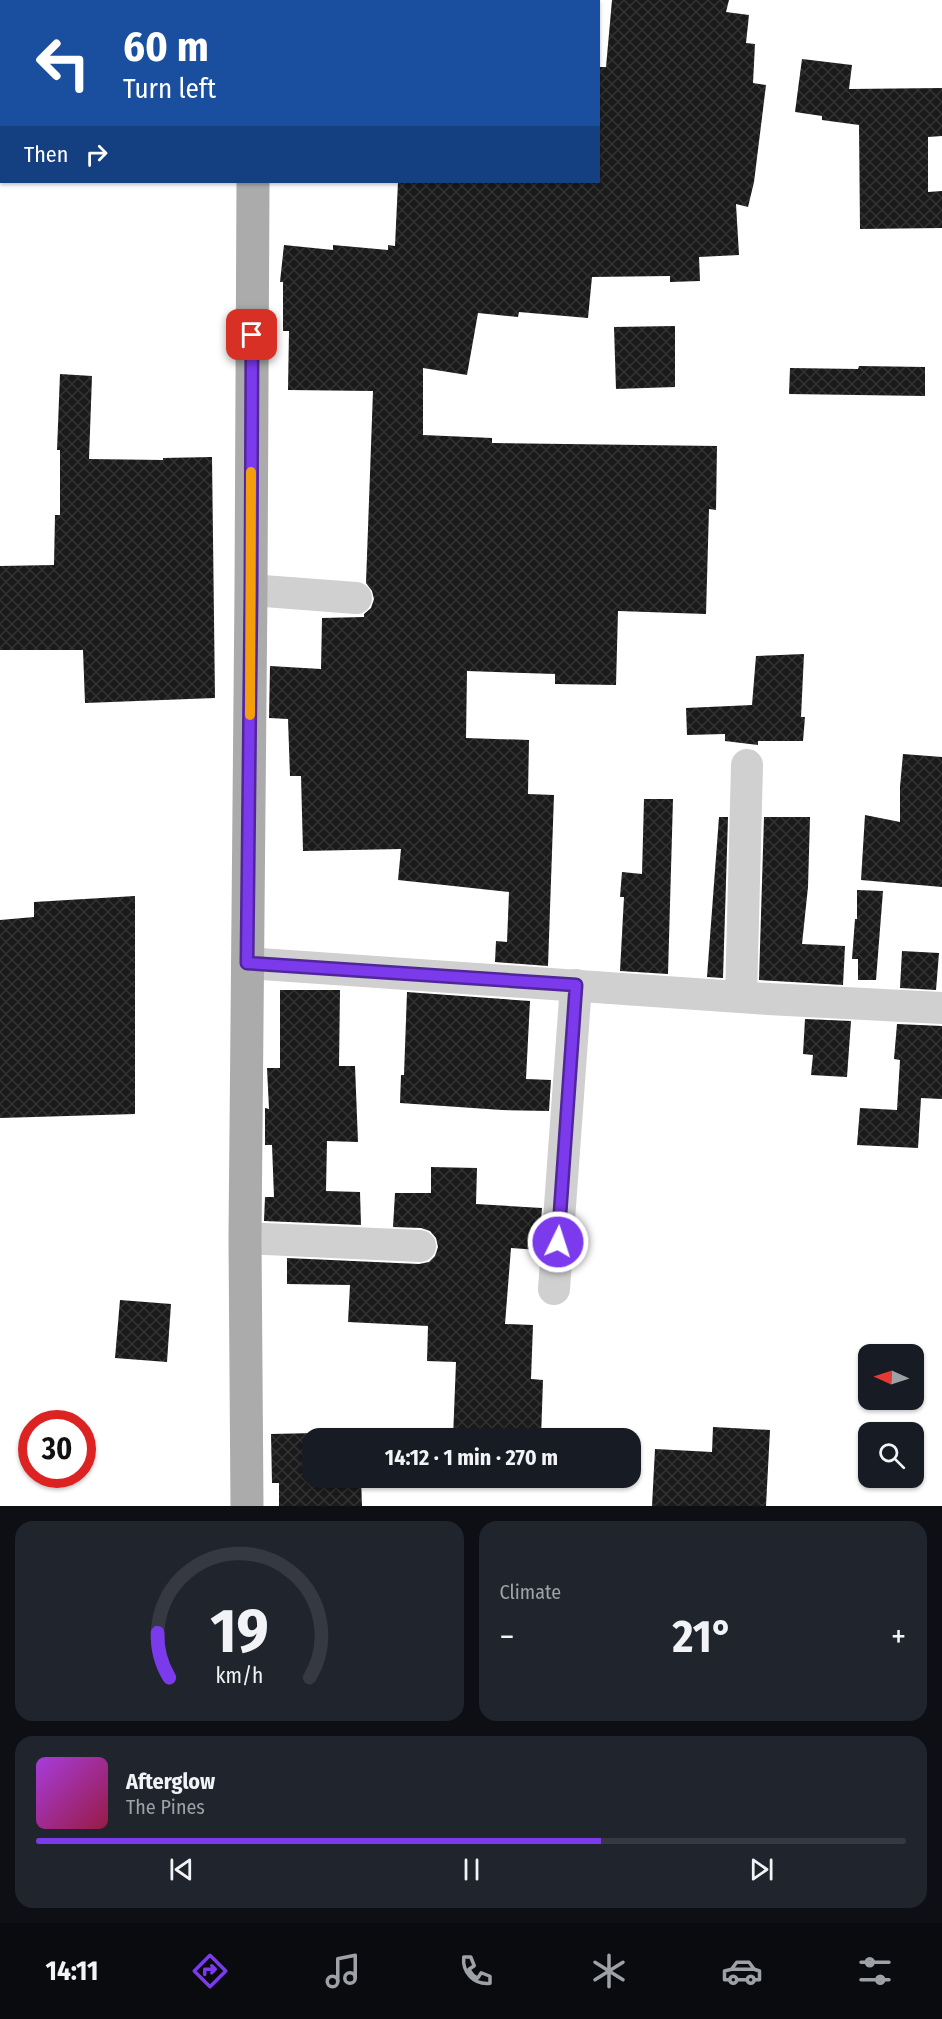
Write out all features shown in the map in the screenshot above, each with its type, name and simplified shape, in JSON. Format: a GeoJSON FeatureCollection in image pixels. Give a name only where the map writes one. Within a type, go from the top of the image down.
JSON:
{"type":"FeatureCollection","features":[{"type":"Feature","properties":{"kind":"main road"},"geometry":{"type":"LineString","coordinates":[[247,1506],[245,1238],[253,183]]}},
{"type":"Feature","properties":{"kind":"street"},"geometry":{"type":"LineString","coordinates":[[251,590],[356,598]]}},
{"type":"Feature","properties":{"kind":"street"},"geometry":{"type":"LineString","coordinates":[[741,997],[747,765]]}},
{"type":"Feature","properties":{"kind":"street"},"geometry":{"type":"LineString","coordinates":[[247,963],[741,997],[942,1008]]}},
{"type":"Feature","properties":{"kind":"street"},"geometry":{"type":"LineString","coordinates":[[554,1289],[576,985]]}},
{"type":"Feature","properties":{"kind":"street"},"geometry":{"type":"LineString","coordinates":[[245,1238],[420,1246]]}},
{"type":"Feature","properties":{"kind":"building"},"geometry":{"type":"Polygon","coordinates":[[[612,0],[729,0],[726,12],[749,15],[746,43],[755,44],[753,83],[766,85],[754,182],[748,207],[736,204],[739,255],[699,257],[700,281],[670,282],[670,276],[592,277],[588,318],[519,312],[518,317],[478,313],[467,375],[423,368],[423,435],[492,438],[492,443],[717,446],[716,510],[709,509],[706,614],[618,611],[616,685],[555,684],[555,674],[467,671],[466,738],[529,740],[528,794],[554,795],[548,966],[495,962],[496,941],[507,942],[509,892],[398,880],[401,849],[303,851],[301,776],[290,776],[288,719],[269,718],[270,666],[321,669],[322,618],[364,617],[364,614],[371,608],[374,599],[366,583],[373,391],[288,390],[289,331],[283,331],[283,282],[280,282],[284,245],[333,250],[333,245],[388,250],[388,245],[395,246],[398,183],[600,183],[600,67],[606,67],[612,0]]]}},
{"type":"Feature","properties":{"kind":"building"},"geometry":{"type":"Polygon","coordinates":[[[802,59],[852,65],[849,89],[942,88],[942,136],[928,137],[928,192],[942,191],[942,228],[860,229],[859,125],[822,120],[822,116],[795,112],[802,59]]]}},
{"type":"Feature","properties":{"kind":"building"},"geometry":{"type":"Polygon","coordinates":[[[675,326],[675,387],[616,389],[614,327],[675,326]]]}},
{"type":"Feature","properties":{"kind":"building"},"geometry":{"type":"Polygon","coordinates":[[[859,366],[925,367],[925,396],[789,394],[790,368],[858,369],[859,366]]]}},
{"type":"Feature","properties":{"kind":"building"},"geometry":{"type":"Polygon","coordinates":[[[60,374],[92,376],[89,459],[163,460],[163,458],[212,457],[215,698],[85,703],[83,650],[0,650],[0,566],[54,565],[55,515],[60,515],[60,450],[57,450],[60,374]]]}},
{"type":"Feature","properties":{"kind":"building"},"geometry":{"type":"Polygon","coordinates":[[[804,654],[801,717],[805,717],[803,741],[758,741],[758,745],[725,741],[725,734],[687,735],[686,708],[752,705],[756,656],[804,654]]]}},
{"type":"Feature","properties":{"kind":"building"},"geometry":{"type":"Polygon","coordinates":[[[903,754],[942,757],[942,887],[861,880],[865,815],[900,822],[903,754]]]}},
{"type":"Feature","properties":{"kind":"building"},"geometry":{"type":"Polygon","coordinates":[[[644,799],[673,799],[668,974],[620,971],[624,897],[620,897],[622,872],[642,874],[644,799]]]}},
{"type":"Feature","properties":{"kind":"building"},"geometry":{"type":"Polygon","coordinates":[[[719,817],[728,817],[723,978],[707,977],[719,817]]]}},
{"type":"Feature","properties":{"kind":"building"},"geometry":{"type":"Polygon","coordinates":[[[764,817],[810,817],[808,887],[802,944],[845,946],[843,985],[759,980],[764,817]]]}},
{"type":"Feature","properties":{"kind":"building"},"geometry":{"type":"Polygon","coordinates":[[[857,890],[883,891],[876,980],[858,980],[858,959],[852,959],[855,919],[857,919],[857,890]]]}},
{"type":"Feature","properties":{"kind":"building"},"geometry":{"type":"Polygon","coordinates":[[[135,896],[135,1114],[0,1118],[0,920],[34,917],[34,902],[135,896]]]}},
{"type":"Feature","properties":{"kind":"building"},"geometry":{"type":"Polygon","coordinates":[[[902,951],[939,953],[936,990],[900,988],[902,951]]]}},
{"type":"Feature","properties":{"kind":"building"},"geometry":{"type":"Polygon","coordinates":[[[280,990],[340,990],[339,1066],[355,1066],[358,1142],[327,1141],[326,1191],[360,1192],[361,1225],[264,1221],[265,1197],[274,1197],[272,1145],[265,1145],[265,1108],[269,1109],[267,1068],[280,1068],[280,990]]]}},
{"type":"Feature","properties":{"kind":"building"},"geometry":{"type":"Polygon","coordinates":[[[407,992],[530,1001],[526,1079],[551,1080],[549,1111],[400,1103],[401,1075],[404,1075],[407,992]]]}},
{"type":"Feature","properties":{"kind":"building"},"geometry":{"type":"Polygon","coordinates":[[[805,1019],[851,1021],[847,1077],[811,1075],[813,1055],[803,1054],[805,1019]]]}},
{"type":"Feature","properties":{"kind":"building"},"geometry":{"type":"Polygon","coordinates":[[[897,1024],[942,1026],[942,1099],[921,1098],[918,1148],[857,1145],[860,1108],[897,1110],[900,1060],[894,1059],[897,1024]]]}},
{"type":"Feature","properties":{"kind":"building"},"geometry":{"type":"Polygon","coordinates":[[[431,1167],[477,1168],[476,1204],[542,1208],[539,1250],[511,1248],[505,1324],[533,1325],[531,1379],[543,1380],[541,1428],[453,1428],[456,1362],[427,1361],[428,1326],[348,1322],[350,1285],[287,1284],[287,1258],[419,1264],[429,1262],[435,1256],[438,1247],[436,1238],[430,1231],[421,1228],[393,1227],[395,1193],[431,1193],[431,1167]]]}},
{"type":"Feature","properties":{"kind":"building"},"geometry":{"type":"Polygon","coordinates":[[[120,1300],[171,1304],[167,1362],[115,1358],[120,1300]]]}},
{"type":"Feature","properties":{"kind":"building"},"geometry":{"type":"Polygon","coordinates":[[[713,1427],[770,1430],[766,1506],[652,1506],[655,1449],[712,1452],[713,1427]]]}},
{"type":"Feature","properties":{"kind":"building"},"geometry":{"type":"Polygon","coordinates":[[[302,1433],[302,1488],[361,1488],[362,1506],[279,1506],[279,1483],[272,1483],[271,1434],[302,1433]]]}},
{"type":"Feature","properties":{"kind":"slow traffic"},"geometry":{"type":"LineString","coordinates":[[250,715],[251,472]]}},
{"type":"Feature","properties":{"kind":"route"},"geometry":{"type":"LineString","coordinates":[[252,335],[247,963],[576,985],[558,1242]]}}]}
